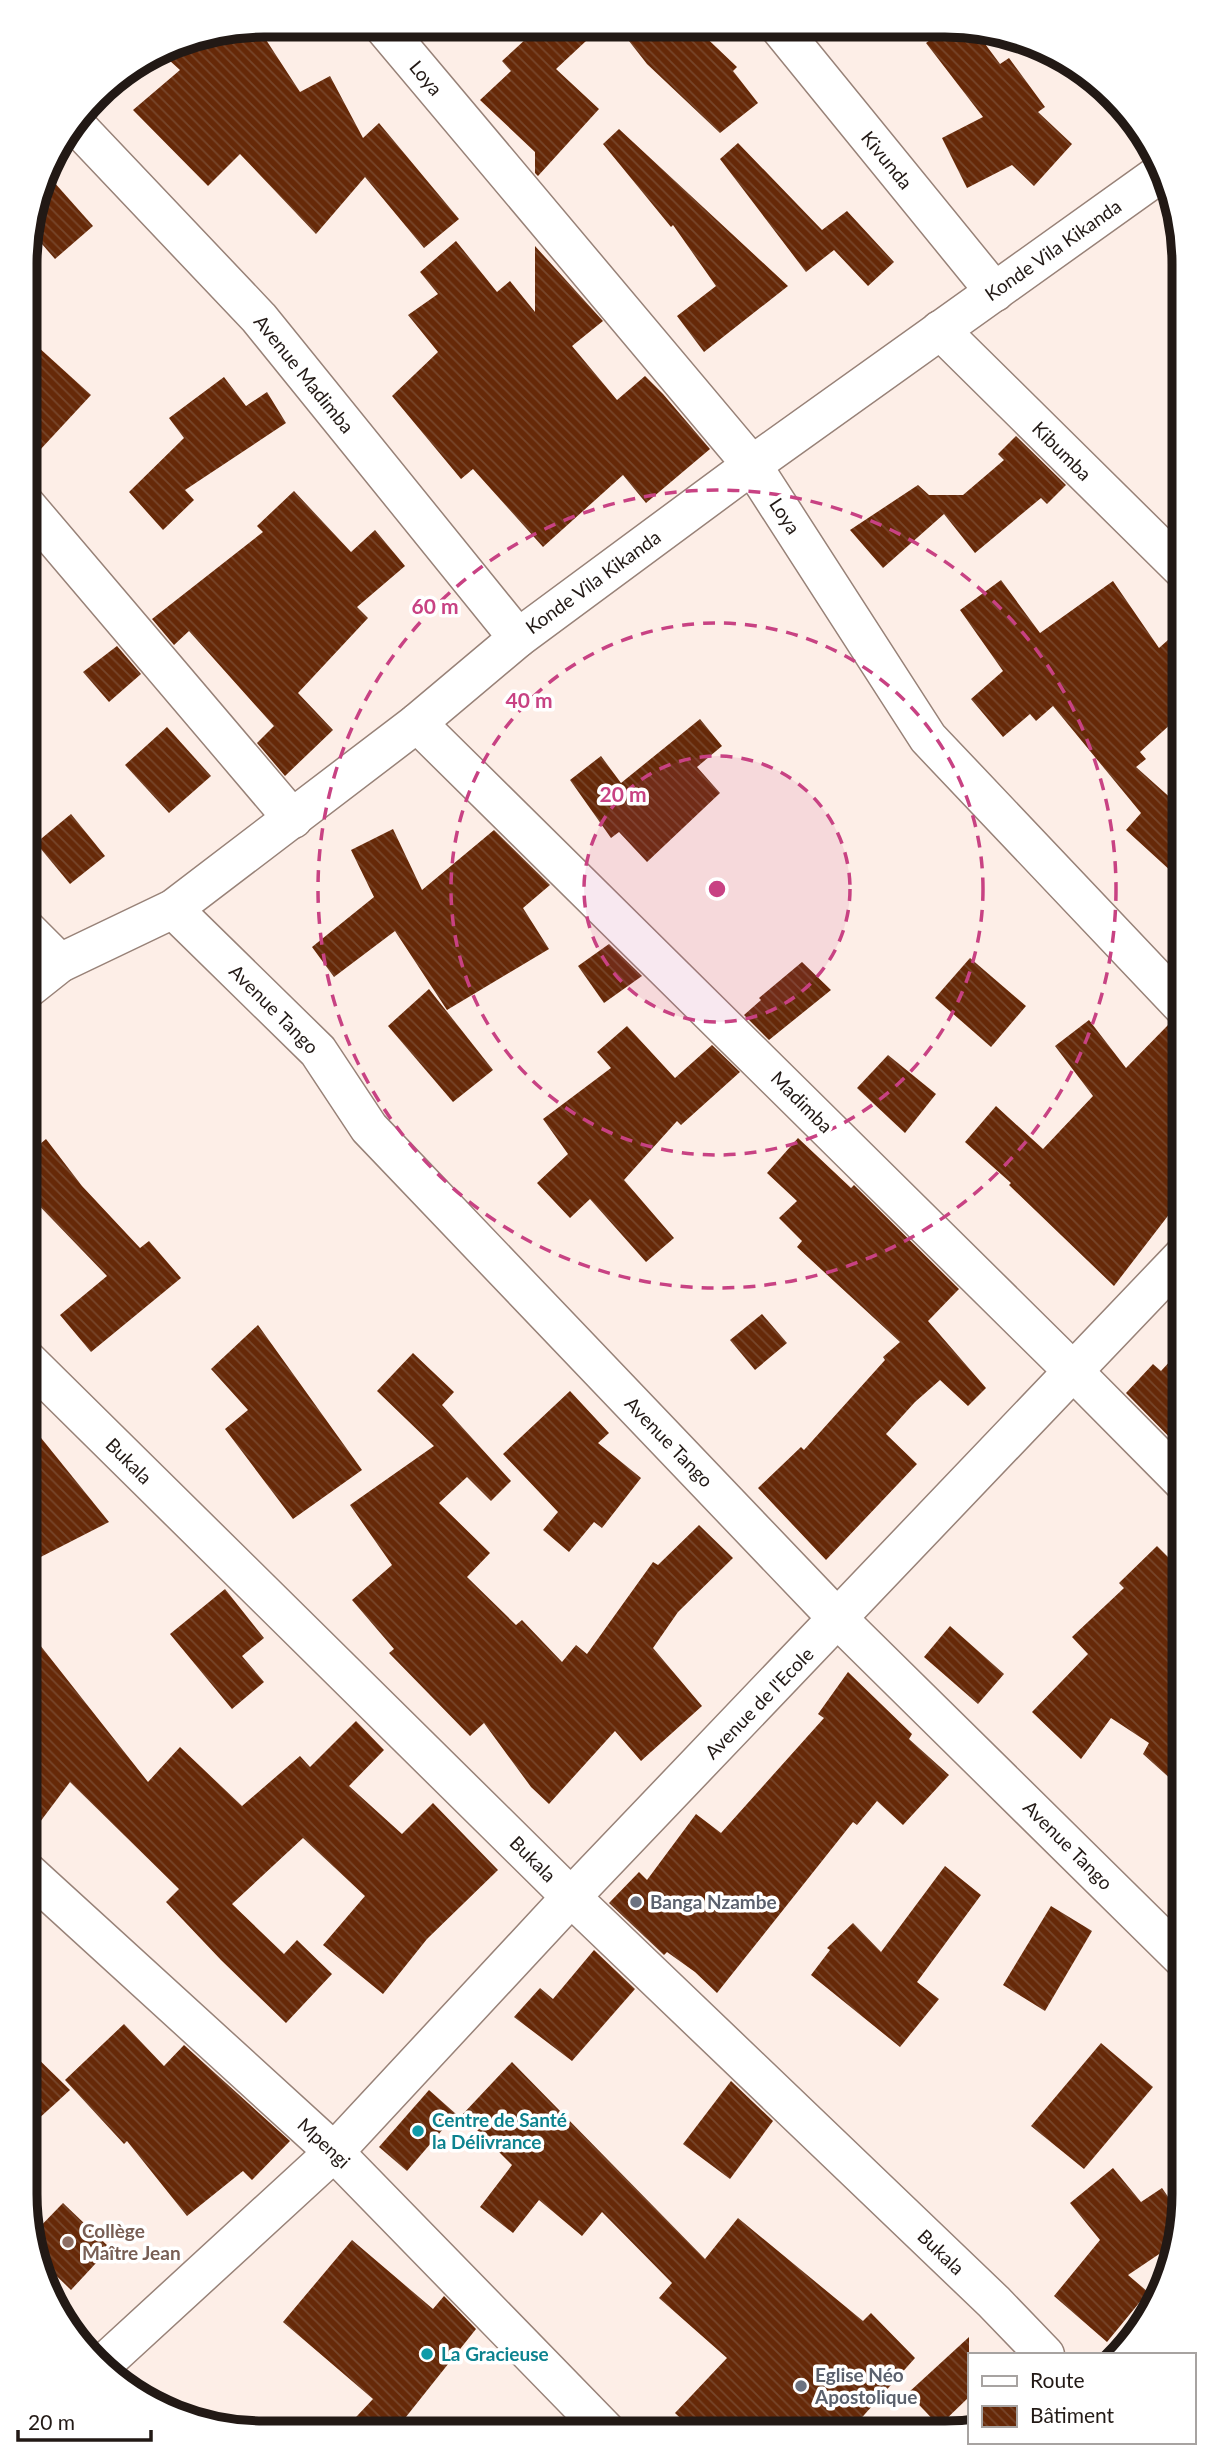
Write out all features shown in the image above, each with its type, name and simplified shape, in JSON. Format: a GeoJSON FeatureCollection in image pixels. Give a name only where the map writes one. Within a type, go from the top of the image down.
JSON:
{"type":"FeatureCollection","features":[{"type":"Feature","properties":{"kind":"street","name":"Loya"},"geometry":{"type":"LineString","coordinates":[[392,37],[752,465],[928,738],[1172,995]]}},
{"type":"Feature","properties":{"kind":"street","name":"Kivunda"},"geometry":{"type":"LineString","coordinates":[[787,37],[995,292]]}},
{"type":"Feature","properties":{"kind":"street","name":"Avenue Madimba"},"geometry":{"type":"LineString","coordinates":[[81,130],[259,318],[518,638]]}},
{"type":"Feature","properties":{"kind":"street","name":"Konde Vila Kikanda"},"geometry":{"type":"LineString","coordinates":[[37,981],[60,963],[173,909],[418,723],[518,638],[752,465],[1155,178]]}},
{"type":"Feature","properties":{"kind":"street","name":"Kibumba"},"geometry":{"type":"LineString","coordinates":[[940,330],[1172,559]]}},
{"type":"Feature","properties":{"kind":"street"},"geometry":{"type":"LineString","coordinates":[[37,518],[293,819]]}},
{"type":"Feature","properties":{"kind":"street","name":"Madimba"},"geometry":{"type":"LineString","coordinates":[[418,723],[1172,1471]]}},
{"type":"Feature","properties":{"kind":"street","name":"Avenue Tango"},"geometry":{"type":"LineString","coordinates":[[173,909],[318,1051],[369,1128],[839,1620],[1172,1948]]}},
{"type":"Feature","properties":{"kind":"street"},"geometry":{"type":"LineString","coordinates":[[37,940],[60,963]]}},
{"type":"Feature","properties":{"kind":"street","name":"Avenue de l'Ecole"},"geometry":{"type":"LineString","coordinates":[[108,2359],[334,2152],[571,1898],[839,1620],[1172,1268]]}},
{"type":"Feature","properties":{"kind":"street","name":"Bukala"},"geometry":{"type":"LineString","coordinates":[[37,1370],[571,1898],[984,2293],[1043,2353]]}},
{"type":"Feature","properties":{"kind":"street","name":"Mpengi"},"geometry":{"type":"LineString","coordinates":[[37,1881],[334,2152],[597,2421]]}},
{"type":"Feature","properties":{"kind":"building"},"geometry":{"type":"Polygon","coordinates":[[[264,37],[300,92],[330,76],[363,138],[379,123],[459,219],[424,248],[365,177],[316,234],[240,154],[208,186],[133,110],[180,70],[167,59],[205,44],[264,37]]]}},
{"type":"Feature","properties":{"kind":"building"},"geometry":{"type":"Polygon","coordinates":[[[528,37],[590,37],[556,69],[599,109],[538,176],[535,173],[535,152],[480,100],[511,71],[502,61],[528,37]]]}},
{"type":"Feature","properties":{"kind":"building"},"geometry":{"type":"Polygon","coordinates":[[[626,37],[706,37],[737,67],[733,71],[758,103],[720,133],[647,64],[626,37]]]}},
{"type":"Feature","properties":{"kind":"building"},"geometry":{"type":"Polygon","coordinates":[[[934,37],[982,40],[1000,64],[1009,58],[1045,107],[1038,112],[1072,144],[1034,186],[1012,165],[967,188],[942,138],[983,117],[926,43],[934,37]]]}},
{"type":"Feature","properties":{"kind":"building"},"geometry":{"type":"Polygon","coordinates":[[[619,129],[788,286],[704,352],[677,316],[716,286],[673,225],[671,227],[603,144],[619,129]]]}},
{"type":"Feature","properties":{"kind":"building"},"geometry":{"type":"Polygon","coordinates":[[[738,143],[822,230],[847,211],[894,262],[868,286],[834,250],[806,272],[720,159],[738,143]]]}},
{"type":"Feature","properties":{"kind":"building"},"geometry":{"type":"Polygon","coordinates":[[[53,181],[93,226],[55,259],[38,240],[44,205],[53,181]]]}},
{"type":"Feature","properties":{"kind":"building"},"geometry":{"type":"Polygon","coordinates":[[[456,241],[497,292],[510,281],[535,312],[535,246],[603,321],[572,346],[617,400],[645,376],[710,449],[646,503],[623,475],[543,547],[473,469],[461,479],[392,396],[438,352],[408,315],[438,294],[420,272],[456,241]]]}},
{"type":"Feature","properties":{"kind":"building"},"geometry":{"type":"Polygon","coordinates":[[[37,346],[91,395],[37,453],[37,346]]]}},
{"type":"Feature","properties":{"kind":"building"},"geometry":{"type":"Polygon","coordinates":[[[224,377],[246,406],[267,392],[286,423],[185,490],[194,500],[163,530],[129,492],[184,438],[169,418],[224,377]]]}},
{"type":"Feature","properties":{"kind":"building"},"geometry":{"type":"Polygon","coordinates":[[[1016,436],[1066,485],[1047,504],[1041,498],[975,553],[944,514],[883,568],[850,530],[918,485],[929,495],[963,495],[1004,460],[998,454],[1016,436]]]}},
{"type":"Feature","properties":{"kind":"building"},"geometry":{"type":"Polygon","coordinates":[[[294,491],[351,552],[375,530],[405,566],[357,607],[368,618],[298,693],[333,730],[285,776],[257,743],[274,726],[189,631],[174,645],[152,619],[263,532],[257,526],[294,491]]]}},
{"type":"Feature","properties":{"kind":"building"},"geometry":{"type":"Polygon","coordinates":[[[1001,580],[1040,633],[1113,581],[1159,648],[1168,640],[1172,644],[1172,723],[1140,752],[1146,759],[1136,767],[1172,799],[1172,872],[1126,830],[1141,813],[1053,706],[1036,721],[1030,714],[1003,737],[971,699],[1003,671],[960,610],[1001,580]]]}},
{"type":"Feature","properties":{"kind":"building"},"geometry":{"type":"Polygon","coordinates":[[[117,646],[141,674],[109,702],[83,672],[117,646]]]}},
{"type":"Feature","properties":{"kind":"building"},"geometry":{"type":"Polygon","coordinates":[[[700,719],[722,746],[697,767],[720,793],[647,862],[619,832],[611,838],[570,780],[601,756],[621,783],[700,719]]]}},
{"type":"Feature","properties":{"kind":"building"},"geometry":{"type":"Polygon","coordinates":[[[167,727],[211,776],[169,813],[125,765],[167,727]]]}},
{"type":"Feature","properties":{"kind":"building"},"geometry":{"type":"Polygon","coordinates":[[[71,814],[105,856],[70,884],[37,842],[71,814]]]}},
{"type":"Feature","properties":{"kind":"building"},"geometry":{"type":"Polygon","coordinates":[[[393,829],[422,890],[494,830],[550,885],[523,908],[549,949],[447,1010],[395,931],[334,977],[312,947],[374,897],[351,850],[393,829]]]}},
{"type":"Feature","properties":{"kind":"building"},"geometry":{"type":"Polygon","coordinates":[[[609,944],[642,976],[604,1003],[578,966],[609,944]]]}},
{"type":"Feature","properties":{"kind":"building"},"geometry":{"type":"Polygon","coordinates":[[[970,958],[1026,1006],[991,1047],[935,998],[970,958]]]}},
{"type":"Feature","properties":{"kind":"building"},"geometry":{"type":"Polygon","coordinates":[[[802,962],[831,990],[769,1040],[744,1015],[761,1000],[759,998],[802,962]]]}},
{"type":"Feature","properties":{"kind":"building"},"geometry":{"type":"Polygon","coordinates":[[[429,989],[493,1070],[453,1102],[388,1026],[429,989]]]}},
{"type":"Feature","properties":{"kind":"building"},"geometry":{"type":"Polygon","coordinates":[[[1089,1020],[1126,1068],[1169,1024],[1172,1026],[1172,1211],[1114,1286],[1009,1185],[1011,1183],[965,1142],[996,1106],[1043,1149],[1093,1096],[1055,1046],[1089,1020]]]}},
{"type":"Feature","properties":{"kind":"building"},"geometry":{"type":"Polygon","coordinates":[[[627,1026],[675,1078],[712,1045],[740,1072],[681,1125],[677,1121],[624,1180],[674,1238],[646,1262],[590,1199],[570,1218],[537,1183],[568,1154],[543,1119],[611,1068],[597,1052],[627,1026]]]}},
{"type":"Feature","properties":{"kind":"building"},"geometry":{"type":"Polygon","coordinates":[[[888,1055],[936,1094],[905,1133],[857,1088],[888,1055]]]}},
{"type":"Feature","properties":{"kind":"building"},"geometry":{"type":"Polygon","coordinates":[[[798,1138],[851,1188],[854,1185],[959,1289],[928,1321],[986,1388],[968,1406],[940,1380],[915,1402],[886,1434],[917,1464],[826,1560],[758,1488],[801,1447],[804,1450],[885,1360],[883,1357],[900,1342],[797,1247],[802,1241],[779,1218],[797,1201],[767,1173],[798,1138]]]}},
{"type":"Feature","properties":{"kind":"building"},"geometry":{"type":"Polygon","coordinates":[[[46,1139],[82,1186],[140,1248],[149,1241],[181,1278],[91,1352],[60,1315],[107,1276],[37,1203],[37,1147],[46,1139]]]}},
{"type":"Feature","properties":{"kind":"building"},"geometry":{"type":"Polygon","coordinates":[[[762,1314],[787,1343],[755,1370],[730,1340],[762,1314]]]}},
{"type":"Feature","properties":{"kind":"building"},"geometry":{"type":"Polygon","coordinates":[[[258,1325],[362,1470],[293,1519],[225,1429],[248,1410],[211,1369],[258,1325]]]}},
{"type":"Feature","properties":{"kind":"building"},"geometry":{"type":"Polygon","coordinates":[[[413,1353],[454,1392],[442,1405],[511,1481],[491,1501],[467,1477],[439,1503],[490,1553],[467,1577],[516,1625],[522,1620],[562,1662],[576,1645],[587,1654],[653,1562],[658,1565],[699,1525],[733,1558],[678,1612],[653,1648],[702,1706],[641,1761],[615,1731],[549,1804],[531,1787],[484,1723],[470,1736],[389,1653],[394,1649],[352,1600],[392,1565],[350,1505],[434,1446],[377,1391],[413,1353]]]}},
{"type":"Feature","properties":{"kind":"building"},"geometry":{"type":"Polygon","coordinates":[[[1172,1359],[1172,1440],[1126,1393],[1153,1364],[1161,1371],[1172,1359]]]}},
{"type":"Feature","properties":{"kind":"building"},"geometry":{"type":"Polygon","coordinates":[[[570,1391],[609,1433],[598,1443],[641,1478],[602,1528],[594,1522],[569,1552],[543,1530],[558,1512],[503,1454],[570,1391]]]}},
{"type":"Feature","properties":{"kind":"building"},"geometry":{"type":"Polygon","coordinates":[[[37,1433],[109,1522],[37,1559],[37,1433]]]}},
{"type":"Feature","properties":{"kind":"building"},"geometry":{"type":"Polygon","coordinates":[[[1157,1546],[1172,1561],[1172,1780],[1143,1754],[1149,1743],[1111,1718],[1081,1759],[1032,1712],[1088,1654],[1072,1637],[1124,1588],[1119,1583],[1157,1546]]]}},
{"type":"Feature","properties":{"kind":"building"},"geometry":{"type":"Polygon","coordinates":[[[225,1589],[264,1638],[242,1656],[264,1682],[232,1709],[170,1634],[225,1589]]]}},
{"type":"Feature","properties":{"kind":"building"},"geometry":{"type":"Polygon","coordinates":[[[950,1626],[1004,1674],[978,1704],[924,1657],[950,1626]]]}},
{"type":"Feature","properties":{"kind":"building"},"geometry":{"type":"Polygon","coordinates":[[[37,1641],[148,1782],[180,1747],[242,1806],[300,1756],[310,1767],[356,1721],[384,1750],[349,1786],[402,1834],[433,1803],[498,1870],[427,1939],[383,1994],[323,1945],[365,1896],[303,1838],[232,1904],[284,1954],[297,1940],[332,1974],[286,2023],[166,1902],[179,1889],[70,1782],[37,1826],[37,1641]]]}},
{"type":"Feature","properties":{"kind":"building"},"geometry":{"type":"Polygon","coordinates":[[[848,1672],[912,1734],[909,1739],[949,1775],[903,1825],[877,1801],[857,1825],[853,1822],[717,1993],[695,1972],[667,1952],[664,1955],[609,1903],[639,1872],[647,1880],[696,1814],[721,1833],[824,1718],[818,1714],[848,1672]]]}},
{"type":"Feature","properties":{"kind":"building"},"geometry":{"type":"Polygon","coordinates":[[[945,1866],[981,1895],[917,1982],[939,1999],[900,2047],[811,1975],[830,1950],[827,1948],[853,1923],[881,1952],[945,1866]]]}},
{"type":"Feature","properties":{"kind":"building"},"geometry":{"type":"Polygon","coordinates":[[[1051,1906],[1092,1931],[1045,2011],[1003,1985],[1051,1906]]]}},
{"type":"Feature","properties":{"kind":"building"},"geometry":{"type":"Polygon","coordinates":[[[594,1950],[635,1989],[572,2061],[514,2017],[540,1988],[553,1999],[594,1950]]]}},
{"type":"Feature","properties":{"kind":"building"},"geometry":{"type":"Polygon","coordinates":[[[124,2024],[164,2066],[184,2045],[290,2141],[252,2180],[243,2171],[187,2216],[127,2141],[124,2144],[65,2080],[124,2024]]]}},
{"type":"Feature","properties":{"kind":"building"},"geometry":{"type":"Polygon","coordinates":[[[1101,2043],[1153,2087],[1084,2169],[1031,2126],[1101,2043]]]}},
{"type":"Feature","properties":{"kind":"building"},"geometry":{"type":"Polygon","coordinates":[[[37,2058],[70,2090],[37,2120],[37,2058]]]}},
{"type":"Feature","properties":{"kind":"building"},"geometry":{"type":"Polygon","coordinates":[[[512,2062],[705,2259],[738,2218],[863,2321],[871,2313],[915,2358],[859,2421],[683,2421],[675,2413],[727,2358],[659,2298],[672,2283],[602,2212],[582,2236],[539,2200],[513,2233],[480,2207],[512,2165],[462,2115],[512,2062]]]}},
{"type":"Feature","properties":{"kind":"building"},"geometry":{"type":"Polygon","coordinates":[[[731,2081],[773,2121],[730,2179],[683,2144],[731,2081]]]}},
{"type":"Feature","properties":{"kind":"building","name":"Centre de Santé la Délivrance"},"geometry":{"type":"Polygon","coordinates":[[[429,2090],[456,2114],[407,2171],[379,2147],[429,2090]]]}},
{"type":"Feature","properties":{"kind":"building"},"geometry":{"type":"Polygon","coordinates":[[[1113,2168],[1141,2202],[1162,2188],[1172,2202],[1166,2250],[1128,2275],[1148,2292],[1107,2342],[1054,2296],[1100,2240],[1070,2203],[1113,2168]]]}},
{"type":"Feature","properties":{"kind":"building","name":"Collège Maître Jean"},"geometry":{"type":"Polygon","coordinates":[[[63,2203],[110,2248],[71,2290],[50,2270],[40,2227],[63,2203]]]}},
{"type":"Feature","properties":{"kind":"building"},"geometry":{"type":"Polygon","coordinates":[[[352,2240],[433,2309],[444,2296],[476,2329],[403,2421],[352,2421],[373,2399],[283,2322],[352,2240]]]}},
{"type":"Feature","properties":{"kind":"building"},"geometry":{"type":"Polygon","coordinates":[[[969,2337],[968,2398],[944,2421],[934,2421],[908,2393],[969,2337]]]}},
{"type":"Feature","properties":{"kind":"place","name":"Banga Nzambe"},"geometry":{"type":"Point","coordinates":[636,1902]}},
{"type":"Feature","properties":{"kind":"place","name":"Centre de Santé la Délivrance"},"geometry":{"type":"Point","coordinates":[418,2131]}},
{"type":"Feature","properties":{"kind":"place","name":"Collège Maître Jean"},"geometry":{"type":"Point","coordinates":[68,2242]}},
{"type":"Feature","properties":{"kind":"place","name":"La Gracieuse"},"geometry":{"type":"Point","coordinates":[427,2354]}},
{"type":"Feature","properties":{"kind":"place","name":"Eglise Néo Apostolique"},"geometry":{"type":"Point","coordinates":[801,2386]}}]}
